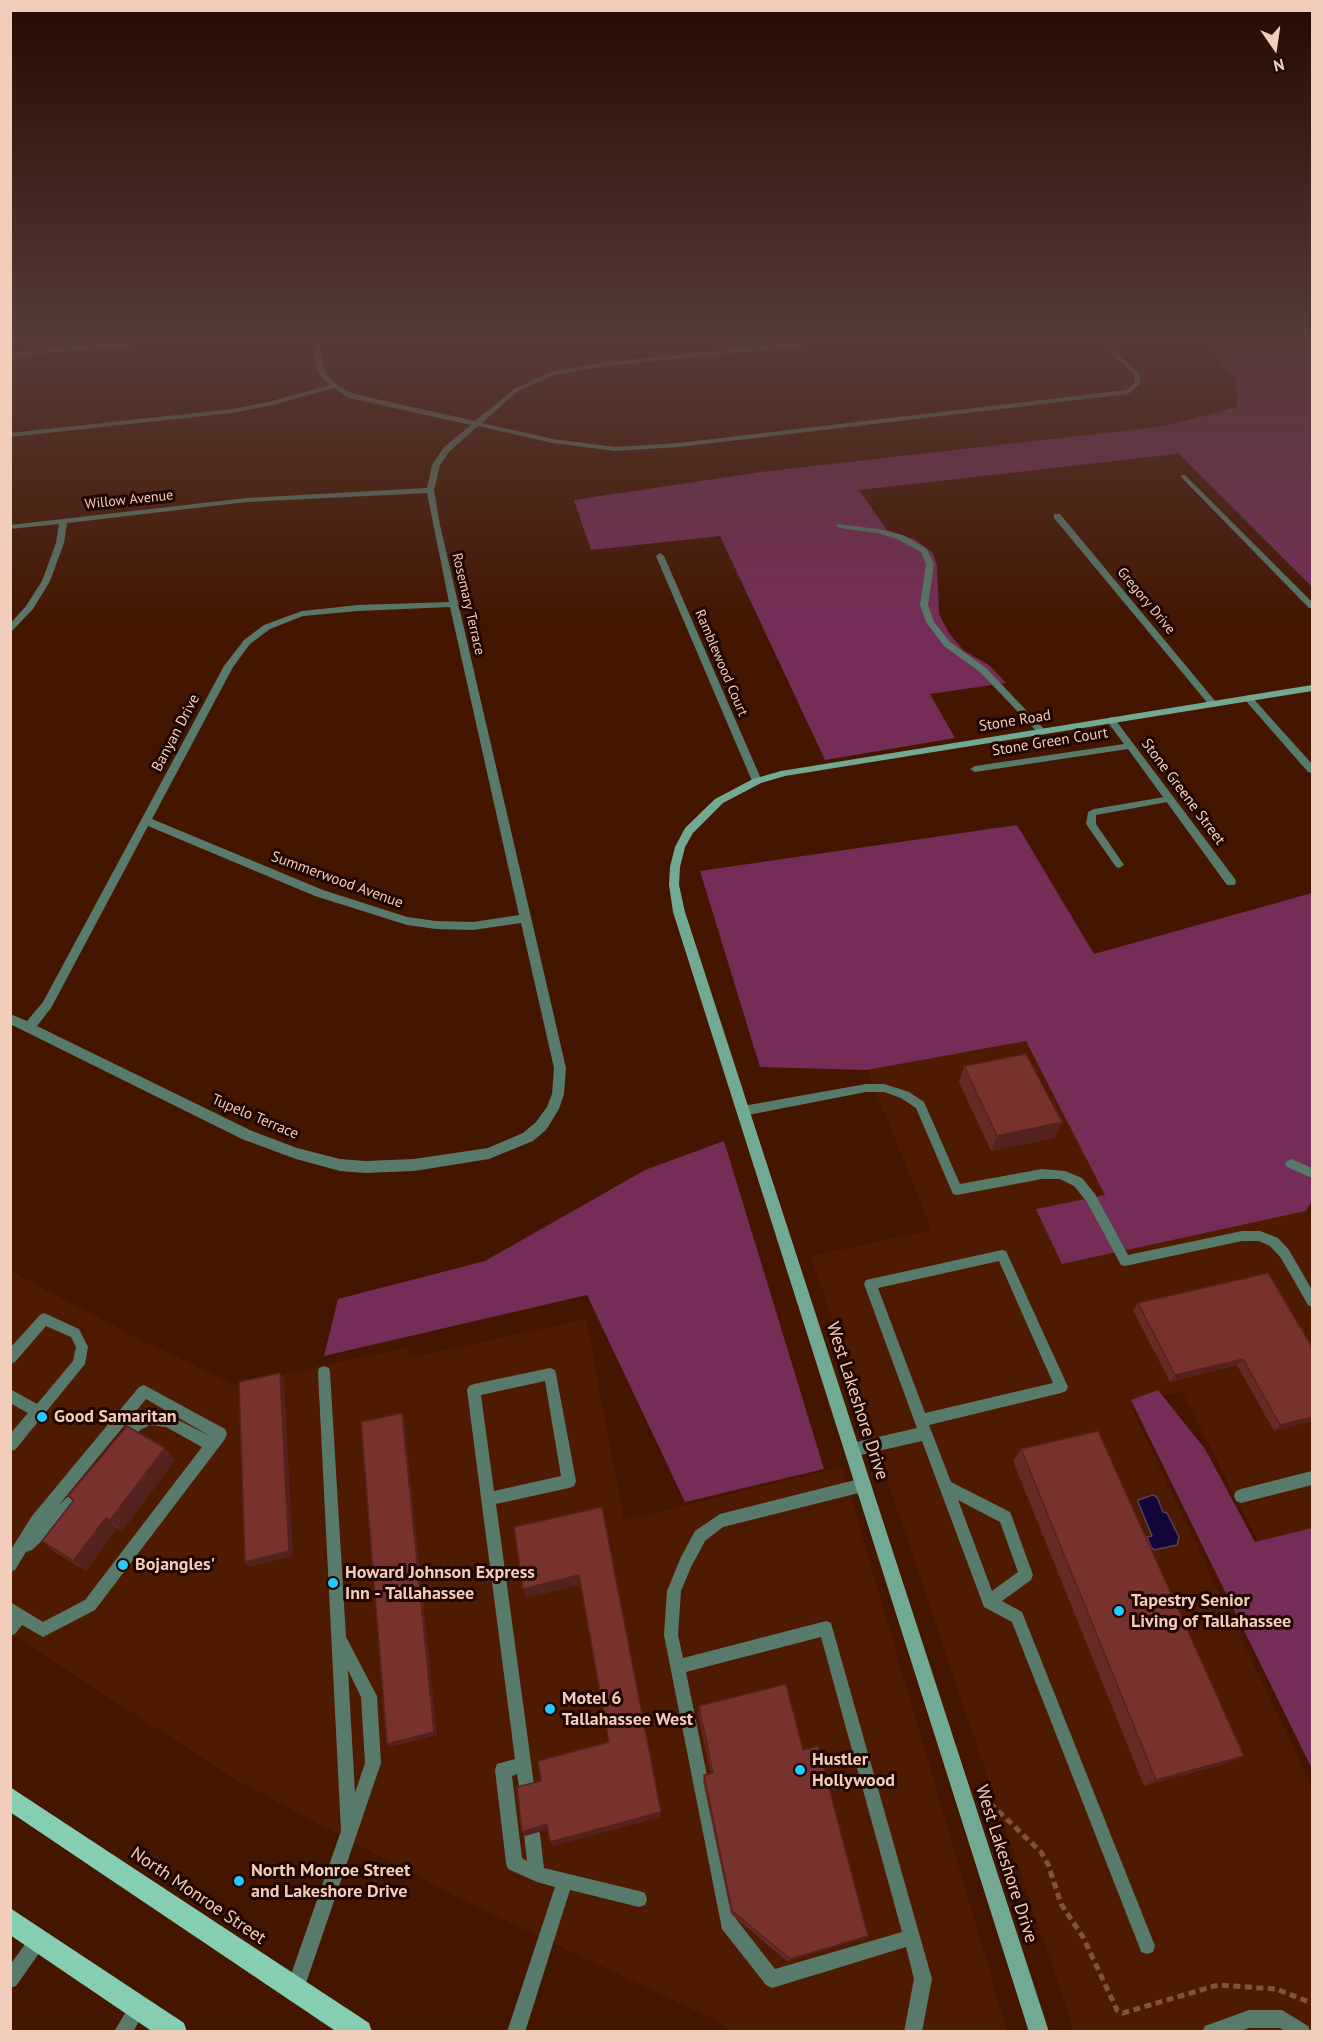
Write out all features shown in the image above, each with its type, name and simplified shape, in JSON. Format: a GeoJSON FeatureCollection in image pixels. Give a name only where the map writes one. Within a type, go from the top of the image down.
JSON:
{"type":"FeatureCollection","features":[{"type":"Feature","properties":{"kind":"main road","name":"North Monroe Street"},"geometry":{"type":"LineString","coordinates":[[10,1798],[360,2031]]}},
{"type":"Feature","properties":{"kind":"main road"},"geometry":{"type":"LineString","coordinates":[[10,1920],[175,2031]]}},
{"type":"Feature","properties":{"kind":"street","name":"Rosemary Terrace"},"geometry":{"type":"LineString","coordinates":[[462,436],[441,456],[436,465],[430,490],[560,1068],[558,1094],[553,1109],[541,1126],[528,1137],[505,1148]]}},
{"type":"Feature","properties":{"kind":"street"},"geometry":{"type":"LineString","coordinates":[[533,436],[578,446],[615,449],[645,448],[750,436]]}},
{"type":"Feature","properties":{"kind":"street","name":"Willow Avenue"},"geometry":{"type":"LineString","coordinates":[[10,527],[247,500],[430,490]]}},
{"type":"Feature","properties":{"kind":"street","name":"Gregory Drive"},"geometry":{"type":"LineString","coordinates":[[1057,516],[1213,704]]}},
{"type":"Feature","properties":{"kind":"street"},"geometry":{"type":"LineString","coordinates":[[10,630],[30,607],[46,581],[60,543],[63,521]]}},
{"type":"Feature","properties":{"kind":"street"},"geometry":{"type":"LineString","coordinates":[[840,526],[878,531],[900,537],[924,550],[930,564],[924,605],[930,622],[947,644],[983,670],[1042,732]]}},
{"type":"Feature","properties":{"kind":"street","name":"Ramblewood Court"},"geometry":{"type":"LineString","coordinates":[[660,556],[757,781]]}},
{"type":"Feature","properties":{"kind":"street","name":"Banyan Drive"},"geometry":{"type":"LineString","coordinates":[[29,1027],[47,1005],[229,666],[238,652],[255,634],[282,620],[315,612],[454,604]]}},
{"type":"Feature","properties":{"kind":"street","name":"Stone Road"},"geometry":{"type":"LineString","coordinates":[[726,796],[757,781],[785,773],[1312,688]]}},
{"type":"Feature","properties":{"kind":"street"},"geometry":{"type":"LineString","coordinates":[[1248,698],[1312,770]]}},
{"type":"Feature","properties":{"kind":"street","name":"Stone Greene Street"},"geometry":{"type":"LineString","coordinates":[[1112,720],[1231,882]]}},
{"type":"Feature","properties":{"kind":"street","name":"Stone Green Court"},"geometry":{"type":"LineString","coordinates":[[975,769],[1130,746]]}},
{"type":"Feature","properties":{"kind":"street","name":"West Lakeshore Drive"},"geometry":{"type":"LineString","coordinates":[[726,796],[702,815],[680,847],[675,867],[674,885],[679,912],[1039,2031]]}},
{"type":"Feature","properties":{"kind":"street","name":"Summerwood Avenue"},"geometry":{"type":"LineString","coordinates":[[146,821],[319,893],[407,921],[473,926],[526,918]]}},
{"type":"Feature","properties":{"kind":"street","name":"Tupelo Terrace"},"geometry":{"type":"LineString","coordinates":[[10,1018],[247,1135],[296,1153],[340,1165],[365,1167],[414,1165],[458,1159],[505,1148]]}},
{"type":"Feature","properties":{"kind":"lane"},"geometry":{"type":"LineString","coordinates":[[1183,476],[1312,606]]}},
{"type":"Feature","properties":{"kind":"lane"},"geometry":{"type":"LineString","coordinates":[[1119,865],[1091,824],[1091,814],[1170,799]]}},
{"type":"Feature","properties":{"kind":"lane"},"geometry":{"type":"LineString","coordinates":[[743,1111],[866,1088],[884,1088],[905,1095],[920,1105],[957,1190],[1042,1174],[1061,1174],[1078,1182],[1091,1198],[1125,1261],[1242,1236],[1260,1236],[1274,1242],[1285,1254],[1312,1301]]}},
{"type":"Feature","properties":{"kind":"lane"},"geometry":{"type":"LineString","coordinates":[[1291,1164],[1312,1173]]}},
{"type":"Feature","properties":{"kind":"lane"},"geometry":{"type":"LineString","coordinates":[[852,1450],[924,1426],[1062,1387],[1002,1255],[870,1284],[924,1426],[989,1602],[1017,1617],[1147,1946]]}},
{"type":"Feature","properties":{"kind":"lane"},"geometry":{"type":"LineString","coordinates":[[10,1358],[44,1319],[75,1333],[82,1347],[79,1364],[10,1445]]}},
{"type":"Feature","properties":{"kind":"lane"},"geometry":{"type":"LineString","coordinates":[[324,1372],[349,1830]]}},
{"type":"Feature","properties":{"kind":"lane"},"geometry":{"type":"LineString","coordinates":[[488,1499],[568,1481],[550,1374],[474,1390],[488,1499],[523,1765],[527,1791]]}},
{"type":"Feature","properties":{"kind":"lane"},"geometry":{"type":"LineString","coordinates":[[10,1629],[15,1612],[43,1630],[90,1605],[220,1434],[144,1391],[37,1521],[21,1551]]}},
{"type":"Feature","properties":{"kind":"lane"},"geometry":{"type":"LineString","coordinates":[[10,1395],[38,1412]]}},
{"type":"Feature","properties":{"kind":"lane"},"geometry":{"type":"LineString","coordinates":[[115,1450],[135,1425],[150,1419],[168,1421],[212,1445]]}},
{"type":"Feature","properties":{"kind":"lane"},"geometry":{"type":"LineString","coordinates":[[1241,1496],[1312,1478]]}},
{"type":"Feature","properties":{"kind":"lane"},"geometry":{"type":"LineString","coordinates":[[10,1565],[21,1551],[75,1501],[88,1484]]}},
{"type":"Feature","properties":{"kind":"lane"},"geometry":{"type":"LineString","coordinates":[[863,1485],[720,1521],[700,1536],[674,1592],[670,1635],[728,1923],[772,1980],[912,1937]]}},
{"type":"Feature","properties":{"kind":"lane"},"geometry":{"type":"LineString","coordinates":[[946,1487],[1005,1517],[1026,1575],[989,1602]]}},
{"type":"Feature","properties":{"kind":"lane"},"geometry":{"type":"LineString","coordinates":[[677,1666],[826,1628],[923,1979],[913,2031]]}},
{"type":"Feature","properties":{"kind":"lane"},"geometry":{"type":"LineString","coordinates":[[295,1989],[373,1763],[369,1696],[340,1641]]}},
{"type":"Feature","properties":{"kind":"lane"},"geometry":{"type":"LineString","coordinates":[[523,1765],[503,1770],[514,1863],[537,1874],[639,1899]]}},
{"type":"Feature","properties":{"kind":"lane"},"geometry":{"type":"LineString","coordinates":[[532,1834],[537,1874]]}},
{"type":"Feature","properties":{"kind":"lane"},"geometry":{"type":"LineString","coordinates":[[516,2031],[565,1881]]}},
{"type":"Feature","properties":{"kind":"lane"},"geometry":{"type":"LineString","coordinates":[[10,1980],[39,1939]]}},
{"type":"Feature","properties":{"kind":"lane"},"geometry":{"type":"LineString","coordinates":[[123,2031],[138,2007]]}},
{"type":"Feature","properties":{"kind":"lane"},"geometry":{"type":"LineString","coordinates":[[1211,2031],[1249,2019],[1282,2019],[1302,2031]]}},
{"type":"Feature","properties":{"kind":"shaded area"},"geometry":{"type":"Polygon","coordinates":[[[1075,436],[1312,436],[1312,587],[1175,450],[1177,454],[859,490],[887,530],[916,540],[933,553],[937,566],[939,614],[949,633],[963,650],[989,665],[1006,683],[930,694],[955,738],[825,760],[720,536],[591,550],[574,500],[761,472],[1075,436]]]}},
{"type":"Feature","properties":{"kind":"shaded area"},"geometry":{"type":"Polygon","coordinates":[[[1017,825],[1094,954],[1312,893],[1312,1201],[1306,1211],[1062,1264],[1036,1209],[1105,1195],[1026,1041],[867,1070],[760,1067],[700,871],[1017,825]]]}},
{"type":"Feature","properties":{"kind":"shaded area"},"geometry":{"type":"Polygon","coordinates":[[[1026,1041],[1106,1195],[1062,1263],[1306,1211],[1312,1221],[1312,1528],[1258,1541],[1182,1391],[1129,1404],[1312,1787],[1312,2031],[1074,2031],[811,1256],[932,1230],[867,1070],[1026,1041]]]}},
{"type":"Feature","properties":{"kind":"shaded area"},"geometry":{"type":"Polygon","coordinates":[[[724,1141],[824,1469],[685,1502],[587,1295],[324,1356],[338,1299],[485,1261],[645,1170],[724,1141]]]}},
{"type":"Feature","properties":{"kind":"shaded area"},"geometry":{"type":"Polygon","coordinates":[[[10,1271],[137,1338],[235,1385],[408,1347],[409,1358],[586,1319],[624,1520],[842,1467],[1007,2031],[731,2031],[715,2020],[459,1898],[238,1781],[11,1634],[10,1271]]]}},
{"type":"Feature","properties":{"kind":"shaded area"},"geometry":{"type":"Polygon","coordinates":[[[1158,1390],[1205,1449],[1255,1542],[1312,1528],[1312,1769],[1131,1400],[1158,1390]]]}},
{"type":"Feature","properties":{"kind":"shaded area"},"geometry":{"type":"Polygon","coordinates":[[[1153,1495],[1157,1497],[1163,1512],[1167,1513],[1179,1537],[1177,1545],[1154,1550],[1151,1547],[1147,1537],[1152,1536],[1138,1500],[1153,1495]]]}},
{"type":"Feature","properties":{"kind":"building"},"geometry":{"type":"Polygon","coordinates":[[[1026,1054],[1062,1122],[997,1136],[964,1066],[1026,1054]]]}},
{"type":"Feature","properties":{"kind":"building"},"geometry":{"type":"Polygon","coordinates":[[[1268,1273],[1312,1347],[1312,1417],[1280,1425],[1243,1359],[1175,1375],[1138,1303],[1268,1273]]]}},
{"type":"Feature","properties":{"kind":"building"},"geometry":{"type":"Polygon","coordinates":[[[280,1373],[289,1551],[245,1562],[239,1382],[280,1373]]]}},
{"type":"Feature","properties":{"kind":"building"},"geometry":{"type":"Polygon","coordinates":[[[402,1413],[434,1732],[387,1744],[361,1422],[402,1413]]]}},
{"type":"Feature","properties":{"kind":"building"},"geometry":{"type":"Polygon","coordinates":[[[127,1426],[165,1448],[110,1520],[106,1518],[73,1561],[42,1541],[74,1500],[68,1496],[127,1426]]]}},
{"type":"Feature","properties":{"kind":"building","name":"Tapestry Senior Living of Tallahassee"},"geometry":{"type":"Polygon","coordinates":[[[1098,1431],[1244,1756],[1156,1780],[1021,1449],[1098,1431]]]}},
{"type":"Feature","properties":{"kind":"building"},"geometry":{"type":"Polygon","coordinates":[[[602,1507],[661,1812],[550,1842],[547,1824],[522,1832],[517,1787],[541,1781],[538,1761],[609,1742],[579,1575],[523,1589],[514,1527],[602,1507]]]}},
{"type":"Feature","properties":{"kind":"building"},"geometry":{"type":"Polygon","coordinates":[[[786,1684],[803,1750],[818,1746],[868,1936],[790,1959],[732,1911],[704,1775],[713,1773],[699,1706],[786,1684]]]}},
{"type":"Feature","properties":{"kind":"place","name":"Good Samaritan"},"geometry":{"type":"Point","coordinates":[42,1417]}},
{"type":"Feature","properties":{"kind":"place","name":"Bojangles'"},"geometry":{"type":"Point","coordinates":[123,1565]}},
{"type":"Feature","properties":{"kind":"place","name":"Howard Johnson Express Inn - Tallahassee"},"geometry":{"type":"Point","coordinates":[333,1583]}},
{"type":"Feature","properties":{"kind":"place","name":"Tapestry Senior Living of Tallahassee"},"geometry":{"type":"Point","coordinates":[1119,1611]}},
{"type":"Feature","properties":{"kind":"place","name":"Motel 6 Tallahassee West"},"geometry":{"type":"Point","coordinates":[550,1709]}},
{"type":"Feature","properties":{"kind":"place","name":"Hustler Hollywood"},"geometry":{"type":"Point","coordinates":[800,1770]}},
{"type":"Feature","properties":{"kind":"place","name":"North Monroe Street and Lakeshore Drive"},"geometry":{"type":"Point","coordinates":[239,1881]}}]}
